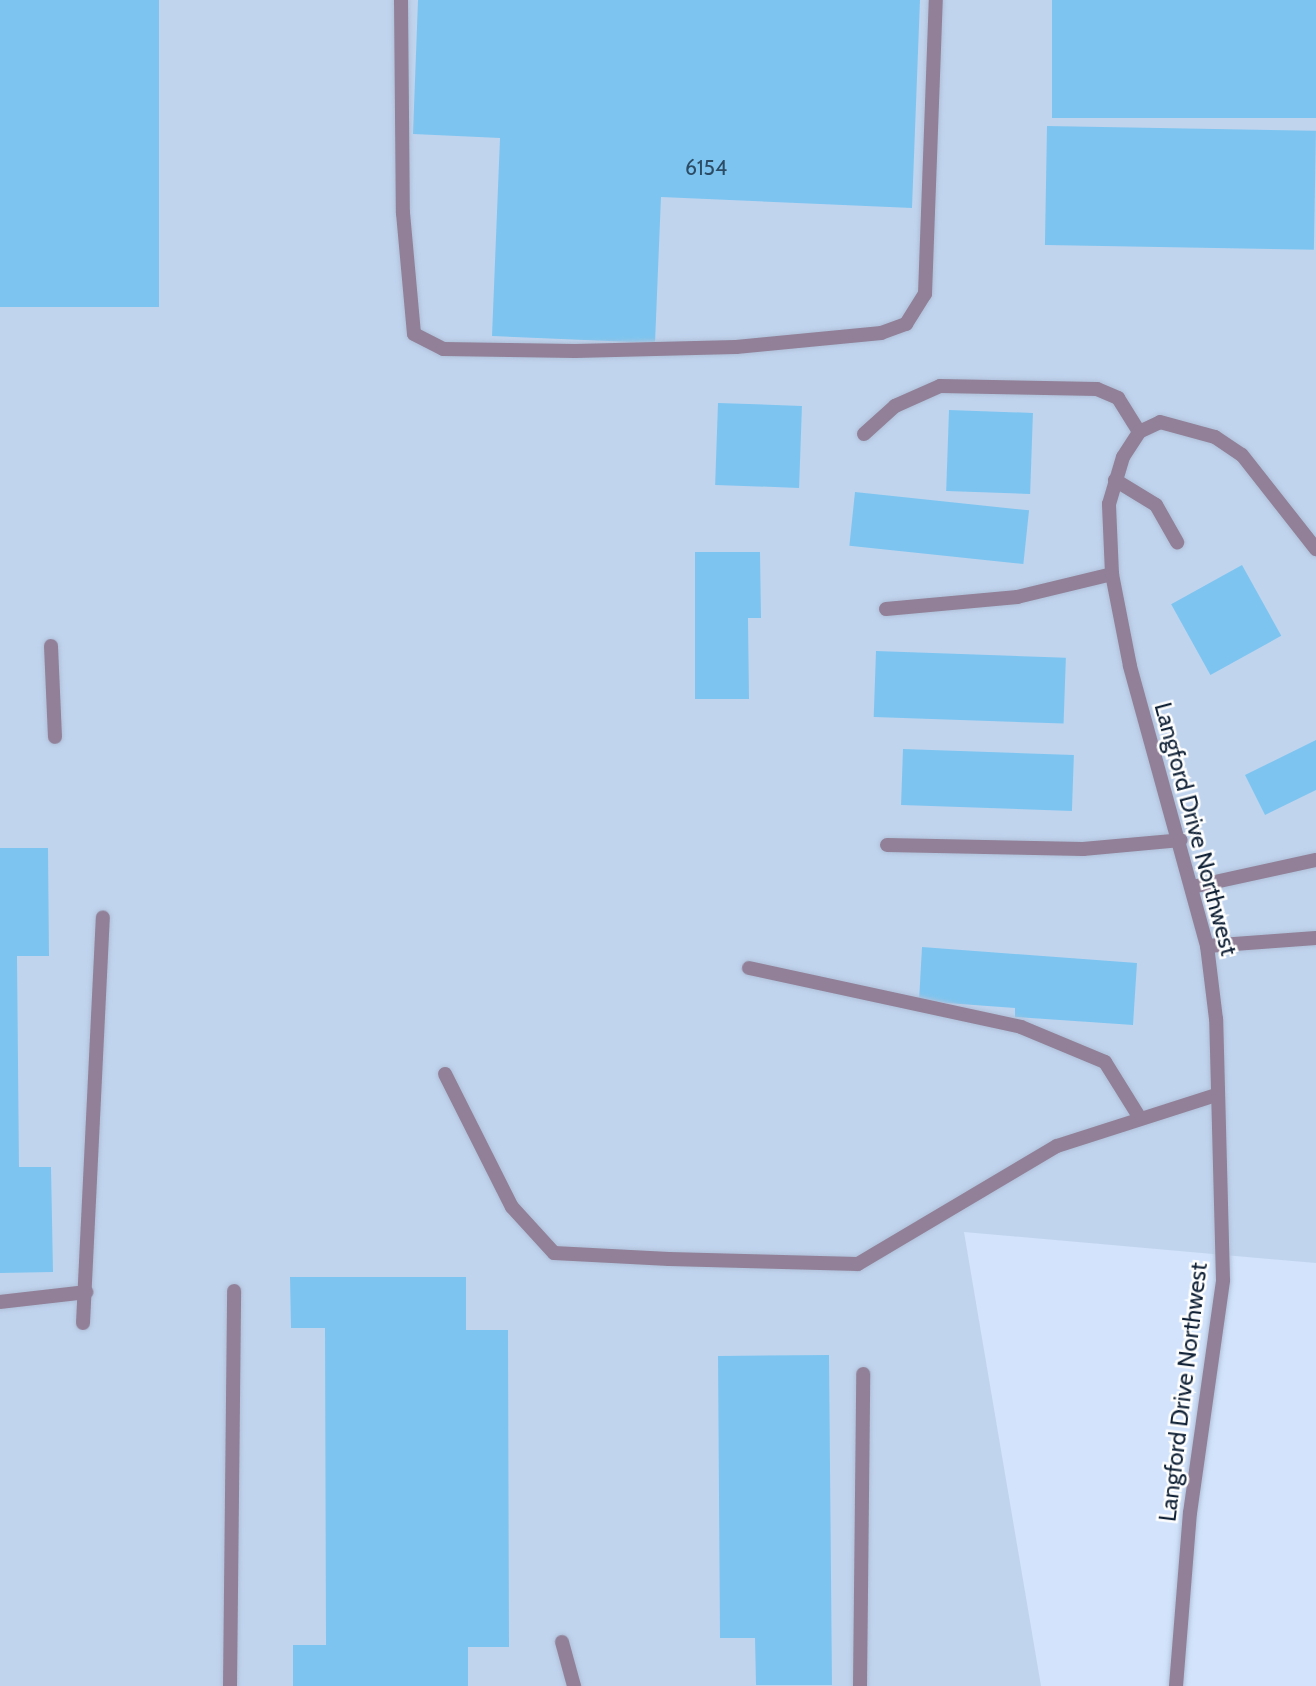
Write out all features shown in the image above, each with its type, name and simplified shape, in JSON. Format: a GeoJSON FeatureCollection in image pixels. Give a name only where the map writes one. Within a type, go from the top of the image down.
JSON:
{"type":"FeatureCollection","features":[{"type":"Feature","properties":{"kind":"street"},"geometry":{"type":"LineString","coordinates":[[401,0],[403,213],[414,334],[443,349],[575,351],[736,347],[881,333],[906,324],[925,294],[936,0]]}},
{"type":"Feature","properties":{"kind":"street"},"geometry":{"type":"LineString","coordinates":[[864,434],[895,406],[940,386],[1097,389],[1118,398],[1139,432],[1171,423],[1215,437],[1242,455],[1316,549]]}},
{"type":"Feature","properties":{"kind":"street","name":"Langford Drive Northwest"},"geometry":{"type":"LineString","coordinates":[[1139,432],[1115,481],[1106,541],[1130,666],[1181,840],[1207,946],[1216,1019],[1223,1280],[1190,1513],[1176,1686]]}},
{"type":"Feature","properties":{"kind":"street"},"geometry":{"type":"LineString","coordinates":[[1115,481],[1156,505],[1177,542]]}},
{"type":"Feature","properties":{"kind":"street"},"geometry":{"type":"LineString","coordinates":[[887,609],[1017,597],[1112,574]]}},
{"type":"Feature","properties":{"kind":"street"},"geometry":{"type":"LineString","coordinates":[[51,646],[55,737]]}},
{"type":"Feature","properties":{"kind":"street"},"geometry":{"type":"LineString","coordinates":[[887,845],[1083,849],[1181,840]]}},
{"type":"Feature","properties":{"kind":"street"},"geometry":{"type":"LineString","coordinates":[[1192,887],[1316,860]]}},
{"type":"Feature","properties":{"kind":"street"},"geometry":{"type":"LineString","coordinates":[[83,1323],[103,917]]}},
{"type":"Feature","properties":{"kind":"street"},"geometry":{"type":"LineString","coordinates":[[1207,946],[1316,938]]}},
{"type":"Feature","properties":{"kind":"street"},"geometry":{"type":"LineString","coordinates":[[749,968],[1021,1027],[1105,1062],[1138,1115]]}},
{"type":"Feature","properties":{"kind":"street"},"geometry":{"type":"LineString","coordinates":[[445,1074],[512,1207],[554,1253],[669,1259],[858,1264],[1057,1146],[1138,1115],[1216,1095]]}},
{"type":"Feature","properties":{"kind":"street"},"geometry":{"type":"LineString","coordinates":[[230,1686],[234,1291]]}},
{"type":"Feature","properties":{"kind":"street"},"geometry":{"type":"LineString","coordinates":[[0,1302],[86,1293]]}},
{"type":"Feature","properties":{"kind":"street"},"geometry":{"type":"LineString","coordinates":[[860,1686],[863,1374]]}},
{"type":"Feature","properties":{"kind":"street"},"geometry":{"type":"LineString","coordinates":[[562,1642],[574,1686]]}},
{"type":"Feature","properties":{"kind":"shaded area"},"geometry":{"type":"Polygon","coordinates":[[[0,0],[1316,0],[1316,1263],[964,1232],[1041,1686],[0,1686],[0,0]]]}},
{"type":"Feature","properties":{"kind":"building"},"geometry":{"type":"Polygon","coordinates":[[[0,0],[159,0],[159,307],[0,307],[0,0]]]}},
{"type":"Feature","properties":{"kind":"building"},"geometry":{"type":"Polygon","coordinates":[[[418,0],[920,0],[912,208],[661,197],[655,343],[492,336],[500,138],[413,134],[418,0]]]}},
{"type":"Feature","properties":{"kind":"building"},"geometry":{"type":"Polygon","coordinates":[[[1052,0],[1316,0],[1316,118],[1052,118],[1052,0]]]}},
{"type":"Feature","properties":{"kind":"building"},"geometry":{"type":"Polygon","coordinates":[[[1047,126],[1316,131],[1314,250],[1045,245],[1047,126]]]}},
{"type":"Feature","properties":{"kind":"building"},"geometry":{"type":"Polygon","coordinates":[[[718,403],[802,406],[799,488],[715,485],[718,403]]]}},
{"type":"Feature","properties":{"kind":"building"},"geometry":{"type":"Polygon","coordinates":[[[949,410],[1033,413],[1030,494],[946,491],[949,410]]]}},
{"type":"Feature","properties":{"kind":"building"},"geometry":{"type":"Polygon","coordinates":[[[855,492],[1029,510],[1023,564],[849,546],[855,492]]]}},
{"type":"Feature","properties":{"kind":"building"},"geometry":{"type":"Polygon","coordinates":[[[695,552],[760,552],[761,618],[748,618],[749,699],[695,699],[695,552]]]}},
{"type":"Feature","properties":{"kind":"building"},"geometry":{"type":"Polygon","coordinates":[[[1242,565],[1281,636],[1210,675],[1171,604],[1242,565]]]}},
{"type":"Feature","properties":{"kind":"building"},"geometry":{"type":"Polygon","coordinates":[[[876,651],[1066,658],[1064,724],[874,717],[876,651]]]}},
{"type":"Feature","properties":{"kind":"building"},"geometry":{"type":"Polygon","coordinates":[[[1316,740],[1316,790],[1265,815],[1245,775],[1316,740]]]}},
{"type":"Feature","properties":{"kind":"building"},"geometry":{"type":"Polygon","coordinates":[[[903,749],[1074,755],[1072,811],[901,805],[903,749]]]}},
{"type":"Feature","properties":{"kind":"building"},"geometry":{"type":"Polygon","coordinates":[[[0,848],[48,848],[49,956],[17,956],[19,1167],[51,1167],[53,1272],[0,1273],[0,848]]]}},
{"type":"Feature","properties":{"kind":"building"},"geometry":{"type":"Polygon","coordinates":[[[922,947],[1137,963],[1133,1025],[1015,1017],[1015,1008],[919,1001],[922,947]]]}},
{"type":"Feature","properties":{"kind":"building"},"geometry":{"type":"Polygon","coordinates":[[[290,1277],[466,1277],[466,1330],[508,1330],[509,1647],[468,1647],[468,1686],[293,1686],[293,1645],[326,1645],[325,1328],[291,1328],[290,1277]]]}},
{"type":"Feature","properties":{"kind":"building"},"geometry":{"type":"Polygon","coordinates":[[[829,1355],[832,1685],[756,1685],[755,1638],[720,1638],[718,1356],[829,1355]]]}}]}
